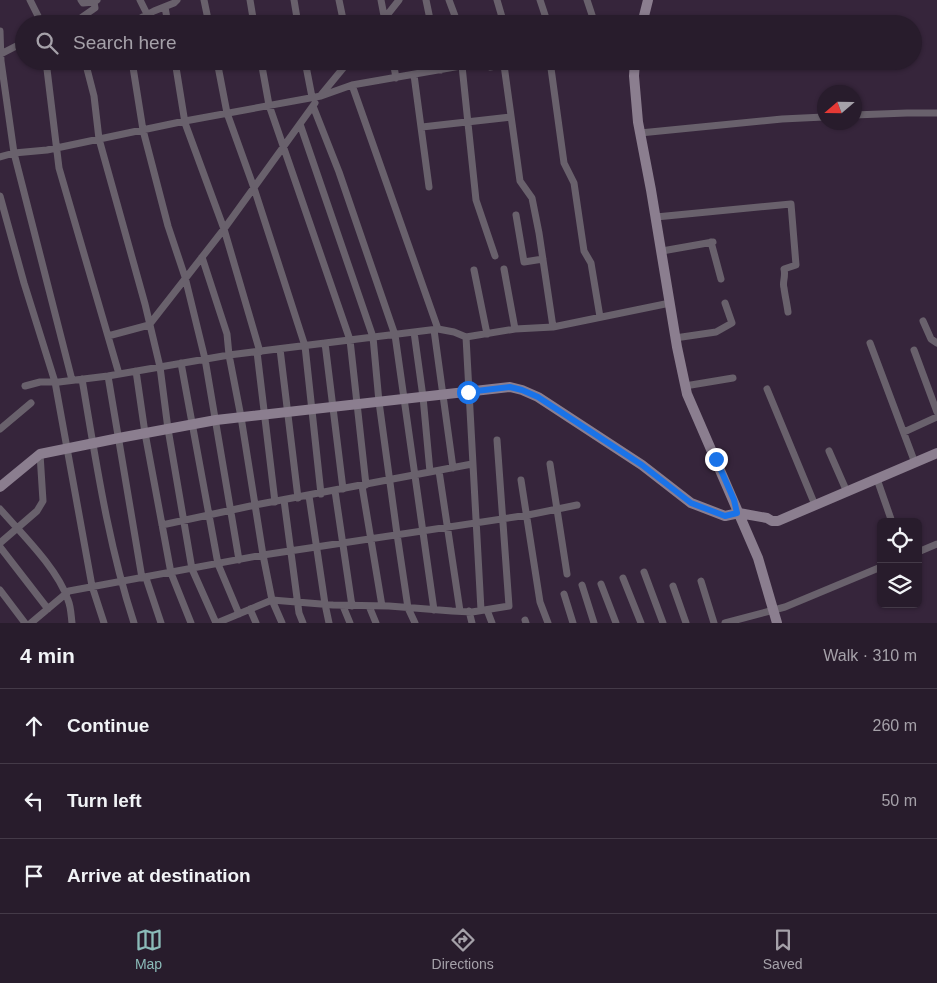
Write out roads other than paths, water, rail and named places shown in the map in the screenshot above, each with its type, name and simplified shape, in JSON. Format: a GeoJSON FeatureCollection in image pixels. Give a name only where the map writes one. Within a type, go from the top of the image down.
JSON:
{"type":"FeatureCollection","features":[{"type":"Feature","properties":{"kind":"street"},"geometry":{"type":"LineString","coordinates":[[30,0],[38,15]]}},
{"type":"Feature","properties":{"kind":"street"},"geometry":{"type":"LineString","coordinates":[[81,0],[83,3],[96,1],[95,8],[85,15]]}},
{"type":"Feature","properties":{"kind":"street"},"geometry":{"type":"LineString","coordinates":[[140,0],[147,14],[177,0]]}},
{"type":"Feature","properties":{"kind":"street"},"geometry":{"type":"LineString","coordinates":[[204,0],[207,15]]}},
{"type":"Feature","properties":{"kind":"street"},"geometry":{"type":"LineString","coordinates":[[250,0],[252,15]]}},
{"type":"Feature","properties":{"kind":"street"},"geometry":{"type":"LineString","coordinates":[[294,0],[296,15]]}},
{"type":"Feature","properties":{"kind":"street"},"geometry":{"type":"LineString","coordinates":[[339,0],[342,15]]}},
{"type":"Feature","properties":{"kind":"street"},"geometry":{"type":"LineString","coordinates":[[381,0],[382,15]]}},
{"type":"Feature","properties":{"kind":"street"},"geometry":{"type":"LineString","coordinates":[[388,15],[399,0]]}},
{"type":"Feature","properties":{"kind":"street"},"geometry":{"type":"LineString","coordinates":[[426,0],[429,15]]}},
{"type":"Feature","properties":{"kind":"street"},"geometry":{"type":"LineString","coordinates":[[450,0],[455,15]]}},
{"type":"Feature","properties":{"kind":"street"},"geometry":{"type":"LineString","coordinates":[[497,0],[501,15]]}},
{"type":"Feature","properties":{"kind":"street"},"geometry":{"type":"LineString","coordinates":[[540,0],[545,15]]}},
{"type":"Feature","properties":{"kind":"street"},"geometry":{"type":"LineString","coordinates":[[587,0],[592,15]]}},
{"type":"Feature","properties":{"kind":"street"},"geometry":{"type":"LineString","coordinates":[[644,15],[648,0]]}},
{"type":"Feature","properties":{"kind":"street"},"geometry":{"type":"LineString","coordinates":[[165,7],[166,15]]}},
{"type":"Feature","properties":{"kind":"street"},"geometry":{"type":"LineString","coordinates":[[0,31],[1,54],[14,153],[72,380]]}},
{"type":"Feature","properties":{"kind":"street"},"geometry":{"type":"LineString","coordinates":[[1,54],[15,47]]}},
{"type":"Feature","properties":{"kind":"street"},"geometry":{"type":"LineString","coordinates":[[47,70],[59,168],[120,374]]}},
{"type":"Feature","properties":{"kind":"street"},"geometry":{"type":"LineString","coordinates":[[87,70],[94,96],[99,139],[145,304],[160,367],[168,429],[192,569],[217,623],[229,621],[239,614],[272,600],[343,606],[382,606],[469,612],[509,606],[497,440]]}},
{"type":"Feature","properties":{"kind":"street"},"geometry":{"type":"LineString","coordinates":[[133,70],[143,130],[168,226],[186,277],[204,359],[239,560]]}},
{"type":"Feature","properties":{"kind":"street"},"geometry":{"type":"LineString","coordinates":[[177,70],[185,120],[224,229],[258,352],[275,502]]}},
{"type":"Feature","properties":{"kind":"street"},"geometry":{"type":"LineString","coordinates":[[219,70],[227,113],[254,188],[305,346],[313,409],[320,494]]}},
{"type":"Feature","properties":{"kind":"street"},"geometry":{"type":"LineString","coordinates":[[263,70],[269,105],[350,340],[358,404],[364,485],[382,606]]}},
{"type":"Feature","properties":{"kind":"street"},"geometry":{"type":"LineString","coordinates":[[307,70],[312,97]]}},
{"type":"Feature","properties":{"kind":"street"},"geometry":{"type":"LineString","coordinates":[[108,336],[149,325],[224,229],[313,106],[342,70]]}},
{"type":"Feature","properties":{"kind":"street"},"geometry":{"type":"LineString","coordinates":[[395,70],[396,78]]}},
{"type":"Feature","properties":{"kind":"street"},"geometry":{"type":"LineString","coordinates":[[0,157],[14,153],[58,148],[185,120],[321,96],[352,84],[441,70]]}},
{"type":"Feature","properties":{"kind":"street"},"geometry":{"type":"LineString","coordinates":[[462,70],[476,200],[495,256]]}},
{"type":"Feature","properties":{"kind":"street"},"geometry":{"type":"LineString","coordinates":[[505,70],[520,181],[532,198],[553,327]]}},
{"type":"Feature","properties":{"kind":"street"},"geometry":{"type":"LineString","coordinates":[[551,70],[564,164],[574,184],[584,251],[591,263],[600,317]]}},
{"type":"Feature","properties":{"kind":"street"},"geometry":{"type":"LineString","coordinates":[[634,70],[640,133],[685,386],[734,500],[737,513],[758,558],[777,623]]}},
{"type":"Feature","properties":{"kind":"street"},"geometry":{"type":"LineString","coordinates":[[414,75],[429,187]]}},
{"type":"Feature","properties":{"kind":"street"},"geometry":{"type":"LineString","coordinates":[[352,84],[436,330],[453,468]]}},
{"type":"Feature","properties":{"kind":"street"},"geometry":{"type":"LineString","coordinates":[[313,106],[395,335],[421,530],[434,610]]}},
{"type":"Feature","properties":{"kind":"street"},"geometry":{"type":"LineString","coordinates":[[862,116],[937,113]]}},
{"type":"Feature","properties":{"kind":"street"},"geometry":{"type":"LineString","coordinates":[[422,127],[511,117]]}},
{"type":"Feature","properties":{"kind":"street"},"geometry":{"type":"LineString","coordinates":[[640,133],[817,117]]}},
{"type":"Feature","properties":{"kind":"street"},"geometry":{"type":"LineString","coordinates":[[300,124],[373,338],[389,480],[408,608],[415,623]]}},
{"type":"Feature","properties":{"kind":"street"},"geometry":{"type":"LineString","coordinates":[[0,196],[24,283],[55,382],[92,586],[104,623]]}},
{"type":"Feature","properties":{"kind":"street"},"geometry":{"type":"LineString","coordinates":[[656,217],[790,204],[796,264],[784,269],[786,275],[783,286],[788,312]]}},
{"type":"Feature","properties":{"kind":"street"},"geometry":{"type":"LineString","coordinates":[[516,215],[524,262],[543,259]]}},
{"type":"Feature","properties":{"kind":"street"},"geometry":{"type":"LineString","coordinates":[[662,251],[712,242],[721,279]]}},
{"type":"Feature","properties":{"kind":"street"},"geometry":{"type":"LineString","coordinates":[[202,257],[227,334],[263,555],[272,600],[282,623]]}},
{"type":"Feature","properties":{"kind":"street"},"geometry":{"type":"LineString","coordinates":[[504,269],[515,329]]}},
{"type":"Feature","properties":{"kind":"street"},"geometry":{"type":"LineString","coordinates":[[474,270],[487,334]]}},
{"type":"Feature","properties":{"kind":"street"},"geometry":{"type":"LineString","coordinates":[[26,386],[40,382],[108,376],[229,355],[414,332],[436,330],[454,332],[466,337],[515,329],[553,327],[670,303]]}},
{"type":"Feature","properties":{"kind":"street"},"geometry":{"type":"LineString","coordinates":[[675,338],[716,332],[732,323],[726,303]]}},
{"type":"Feature","properties":{"kind":"street"},"geometry":{"type":"LineString","coordinates":[[923,321],[931,339],[937,343]]}},
{"type":"Feature","properties":{"kind":"street"},"geometry":{"type":"LineString","coordinates":[[414,332],[424,397],[430,472]]}},
{"type":"Feature","properties":{"kind":"street"},"geometry":{"type":"LineString","coordinates":[[466,337],[475,522],[484,610],[492,623]]}},
{"type":"Feature","properties":{"kind":"street"},"geometry":{"type":"LineString","coordinates":[[326,343],[343,489]]}},
{"type":"Feature","properties":{"kind":"street"},"geometry":{"type":"LineString","coordinates":[[870,343],[915,463]]}},
{"type":"Feature","properties":{"kind":"street"},"geometry":{"type":"LineString","coordinates":[[280,349],[298,498]]}},
{"type":"Feature","properties":{"kind":"street"},"geometry":{"type":"LineString","coordinates":[[914,350],[937,412]]}},
{"type":"Feature","properties":{"kind":"street"},"geometry":{"type":"LineString","coordinates":[[180,364],[193,424],[218,564],[239,614]]}},
{"type":"Feature","properties":{"kind":"street"},"geometry":{"type":"LineString","coordinates":[[136,371],[145,433],[172,573],[191,623]]}},
{"type":"Feature","properties":{"kind":"street"},"geometry":{"type":"LineString","coordinates":[[108,376],[144,578],[161,623]]}},
{"type":"Feature","properties":{"kind":"street"},"geometry":{"type":"LineString","coordinates":[[685,386],[733,378]]}},
{"type":"Feature","properties":{"kind":"street"},"geometry":{"type":"LineString","coordinates":[[82,379],[120,582],[134,623]]}},
{"type":"Feature","properties":{"kind":"street"},"geometry":{"type":"LineString","coordinates":[[0,486],[40,454],[93,443],[216,420],[510,387],[538,397],[642,465],[691,503],[725,516],[737,513],[757,516],[772,521],[778,520],[937,453]]}},
{"type":"Feature","properties":{"kind":"street"},"geometry":{"type":"LineString","coordinates":[[767,389],[815,505]]}},
{"type":"Feature","properties":{"kind":"street"},"geometry":{"type":"LineString","coordinates":[[0,429],[31,403]]}},
{"type":"Feature","properties":{"kind":"street"},"geometry":{"type":"LineString","coordinates":[[904,432],[937,417]]}},
{"type":"Feature","properties":{"kind":"street"},"geometry":{"type":"LineString","coordinates":[[828,451],[847,492]]}},
{"type":"Feature","properties":{"kind":"street"},"geometry":{"type":"LineString","coordinates":[[0,543],[37,511],[43,501],[40,454]]}},
{"type":"Feature","properties":{"kind":"street"},"geometry":{"type":"LineString","coordinates":[[162,526],[255,505],[472,464]]}},
{"type":"Feature","properties":{"kind":"street"},"geometry":{"type":"LineString","coordinates":[[550,464],[567,574]]}},
{"type":"Feature","properties":{"kind":"street"},"geometry":{"type":"LineString","coordinates":[[439,471],[460,611]]}},
{"type":"Feature","properties":{"kind":"street"},"geometry":{"type":"LineString","coordinates":[[878,479],[891,518]]}},
{"type":"Feature","properties":{"kind":"street"},"geometry":{"type":"LineString","coordinates":[[521,480],[528,515],[540,602],[548,623]]}},
{"type":"Feature","properties":{"kind":"street"},"geometry":{"type":"LineString","coordinates":[[335,491],[352,606]]}},
{"type":"Feature","properties":{"kind":"street"},"geometry":{"type":"LineString","coordinates":[[310,496],[329,623]]}},
{"type":"Feature","properties":{"kind":"street"},"geometry":{"type":"LineString","coordinates":[[284,500],[298,613],[303,623]]}},
{"type":"Feature","properties":{"kind":"street"},"geometry":{"type":"LineString","coordinates":[[31,623],[69,591],[92,586],[263,555],[528,515],[577,505]]}},
{"type":"Feature","properties":{"kind":"street"},"geometry":{"type":"LineString","coordinates":[[0,509],[47,562],[69,601],[72,623]]}},
{"type":"Feature","properties":{"kind":"street"},"geometry":{"type":"LineString","coordinates":[[922,550],[937,544]]}},
{"type":"Feature","properties":{"kind":"street"},"geometry":{"type":"LineString","coordinates":[[0,547],[48,609]]}},
{"type":"Feature","properties":{"kind":"street"},"geometry":{"type":"LineString","coordinates":[[725,623],[785,607],[877,569]]}},
{"type":"Feature","properties":{"kind":"street"},"geometry":{"type":"LineString","coordinates":[[644,572],[663,623]]}},
{"type":"Feature","properties":{"kind":"street"},"geometry":{"type":"LineString","coordinates":[[623,578],[641,623]]}},
{"type":"Feature","properties":{"kind":"street"},"geometry":{"type":"LineString","coordinates":[[701,581],[714,623]]}},
{"type":"Feature","properties":{"kind":"street"},"geometry":{"type":"LineString","coordinates":[[601,584],[616,623]]}},
{"type":"Feature","properties":{"kind":"street"},"geometry":{"type":"LineString","coordinates":[[582,585],[594,623]]}},
{"type":"Feature","properties":{"kind":"street"},"geometry":{"type":"LineString","coordinates":[[672,586],[686,623]]}},
{"type":"Feature","properties":{"kind":"street"},"geometry":{"type":"LineString","coordinates":[[0,590],[25,623]]}},
{"type":"Feature","properties":{"kind":"street"},"geometry":{"type":"LineString","coordinates":[[564,594],[573,623]]}},
{"type":"Feature","properties":{"kind":"street"},"geometry":{"type":"LineString","coordinates":[[343,606],[350,623]]}},
{"type":"Feature","properties":{"kind":"street"},"geometry":{"type":"LineString","coordinates":[[369,606],[376,623]]}},
{"type":"Feature","properties":{"kind":"street"},"geometry":{"type":"LineString","coordinates":[[250,609],[256,623]]}},
{"type":"Feature","properties":{"kind":"street"},"geometry":{"type":"LineString","coordinates":[[469,612],[472,623]]}}]}
